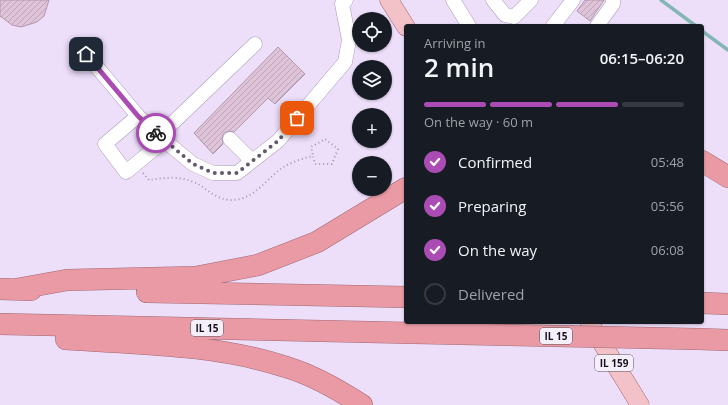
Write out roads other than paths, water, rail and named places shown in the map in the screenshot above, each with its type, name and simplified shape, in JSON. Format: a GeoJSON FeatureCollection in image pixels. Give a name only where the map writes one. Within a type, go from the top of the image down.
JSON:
{"type":"FeatureCollection","features":[{"type":"Feature","properties":{"kind":"highway"},"geometry":{"type":"LineString","coordinates":[[704,162],[728,177]]}},
{"type":"Feature","properties":{"kind":"highway"},"geometry":{"type":"LineString","coordinates":[[9,289],[67,280],[196,277],[258,265],[317,242],[404,189]]}},
{"type":"Feature","properties":{"kind":"highway"},"geometry":{"type":"LineString","coordinates":[[9,289],[404,297]]}},
{"type":"Feature","properties":{"kind":"highway"},"geometry":{"type":"LineString","coordinates":[[704,304],[728,304]]}},
{"type":"Feature","properties":{"kind":"highway","name":"IL 15"},"geometry":{"type":"LineString","coordinates":[[0,324],[728,340]]}},
{"type":"Feature","properties":{"kind":"highway"},"geometry":{"type":"LineString","coordinates":[[0,330],[19,335],[207,349],[249,356],[295,370],[324,383],[362,405]]}},
{"type":"Feature","properties":{"kind":"main road"},"geometry":{"type":"LineString","coordinates":[[389,0],[404,24]]}},
{"type":"Feature","properties":{"kind":"main road","name":"IL 159"},"geometry":{"type":"LineString","coordinates":[[590,324],[640,405]]}},
{"type":"Feature","properties":{"kind":"lane"},"geometry":{"type":"LineString","coordinates":[[86,54],[138,116],[193,164],[213,173],[237,173],[278,141],[345,62],[348,40],[342,4],[346,0]]}},
{"type":"Feature","properties":{"kind":"lane"},"geometry":{"type":"LineString","coordinates":[[453,0],[468,24]]}},
{"type":"Feature","properties":{"kind":"lane"},"geometry":{"type":"LineString","coordinates":[[493,0],[505,15],[514,17],[531,0]]}},
{"type":"Feature","properties":{"kind":"lane"},"geometry":{"type":"LineString","coordinates":[[555,24],[574,0]]}},
{"type":"Feature","properties":{"kind":"lane"},"geometry":{"type":"LineString","coordinates":[[598,24],[612,4],[613,0]]}},
{"type":"Feature","properties":{"kind":"lane"},"geometry":{"type":"LineString","coordinates":[[138,116],[105,144],[126,172],[162,138],[255,44]]}},
{"type":"Feature","properties":{"kind":"lane"},"geometry":{"type":"LineString","coordinates":[[230,139],[252,161]]}},
{"type":"Feature","properties":{"kind":"waterway"},"geometry":{"type":"LineString","coordinates":[[661,0],[693,24]]}},
{"type":"Feature","properties":{"kind":"waterway"},"geometry":{"type":"LineString","coordinates":[[704,32],[728,50]]}}]}
